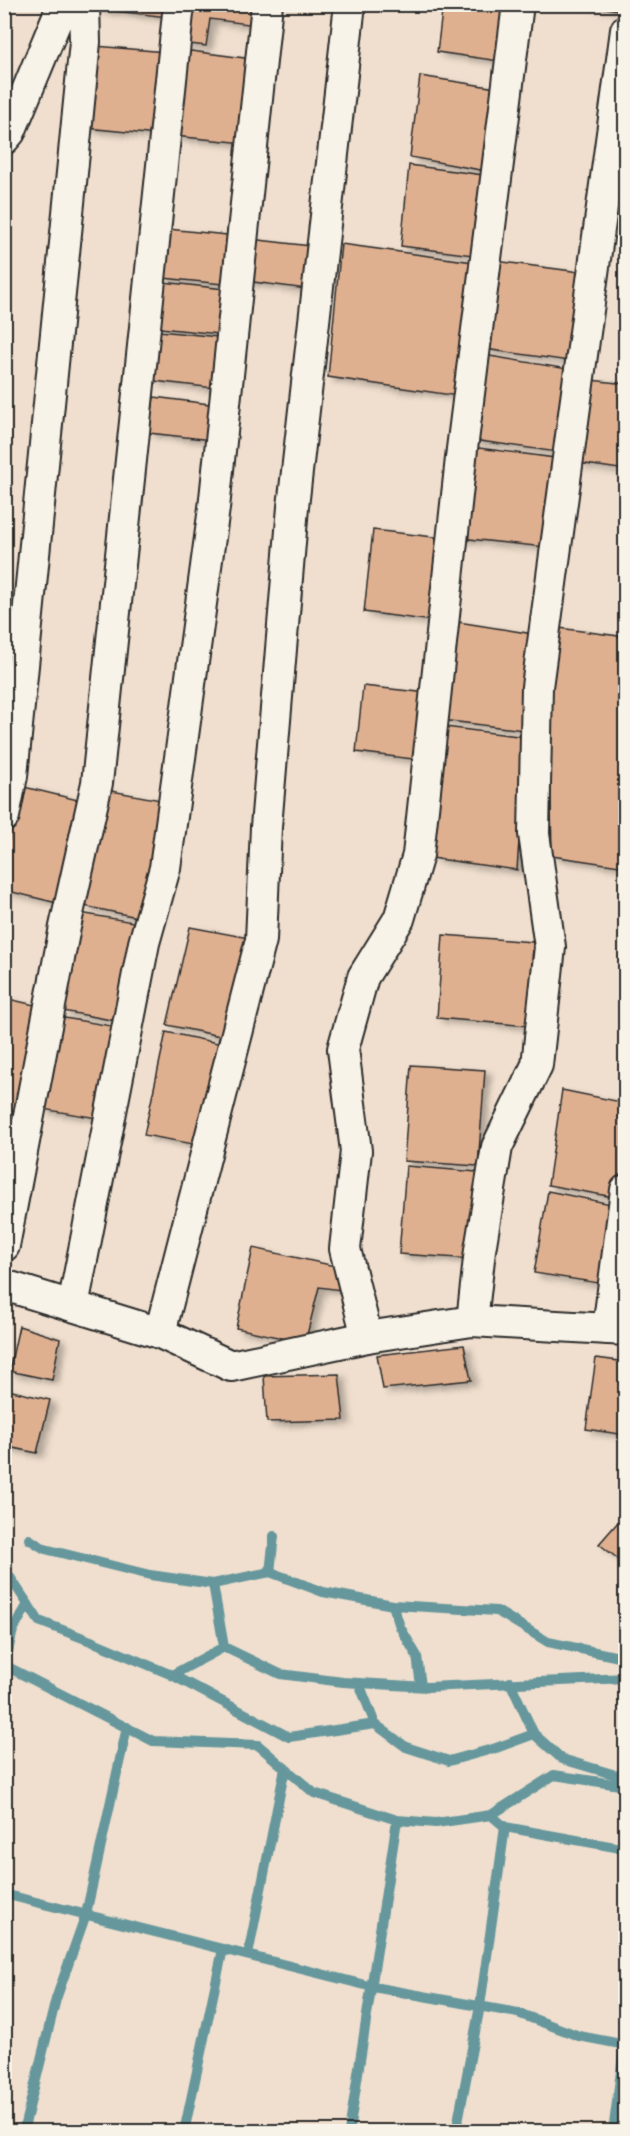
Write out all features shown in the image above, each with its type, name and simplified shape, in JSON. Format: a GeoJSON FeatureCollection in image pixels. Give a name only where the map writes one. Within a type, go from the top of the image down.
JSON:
{"type":"FeatureCollection","features":[{"type":"Feature","properties":{"kind":"street"},"geometry":{"type":"LineString","coordinates":[[4,139],[10,132],[63,4]]}},
{"type":"Feature","properties":{"kind":"street"},"geometry":{"type":"LineString","coordinates":[[4,816],[12,776],[86,42],[84,4]]}},
{"type":"Feature","properties":{"kind":"street"},"geometry":{"type":"LineString","coordinates":[[4,1246],[65,927],[97,783],[179,4]]}},
{"type":"Feature","properties":{"kind":"street"},"geometry":{"type":"LineString","coordinates":[[73,1306],[144,943],[165,867],[214,508],[267,4]]}},
{"type":"Feature","properties":{"kind":"street"},"geometry":{"type":"LineString","coordinates":[[160,1333],[261,940],[266,827],[293,507],[350,4]]}},
{"type":"Feature","properties":{"kind":"street"},"geometry":{"type":"LineString","coordinates":[[368,1337],[345,1249],[356,1151],[343,1049],[363,977],[399,919],[418,855],[462,449],[518,4]]}},
{"type":"Feature","properties":{"kind":"street"},"geometry":{"type":"LineString","coordinates":[[472,1321],[480,1250],[497,1148],[537,1065],[550,946],[534,834],[537,687],[626,30]]}},
{"type":"Feature","properties":{"kind":"street"},"geometry":{"type":"LineString","coordinates":[[4,1285],[160,1333],[231,1366],[368,1337],[472,1321],[617,1330],[626,1190]]}},
{"type":"Feature","properties":{"kind":"building"},"geometry":{"type":"Polygon","coordinates":[[[99,4],[169,4],[168,17],[98,9],[99,4]]]}},
{"type":"Feature","properties":{"kind":"building"},"geometry":{"type":"Polygon","coordinates":[[[187,4],[258,4],[256,25],[210,19],[206,46],[182,43],[187,4]]]}},
{"type":"Feature","properties":{"kind":"building"},"geometry":{"type":"Polygon","coordinates":[[[443,4],[506,4],[499,61],[437,52],[443,4]]]}},
{"type":"Feature","properties":{"kind":"building"},"geometry":{"type":"Polygon","coordinates":[[[583,4],[624,4],[623,11],[583,4]]]}},
{"type":"Feature","properties":{"kind":"building"},"geometry":{"type":"Polygon","coordinates":[[[95,46],[166,52],[157,135],[87,128],[95,46]]]}},
{"type":"Feature","properties":{"kind":"building"},"geometry":{"type":"Polygon","coordinates":[[[183,50],[252,59],[245,143],[174,136],[183,50]]]}},
{"type":"Feature","properties":{"kind":"building"},"geometry":{"type":"Polygon","coordinates":[[[420,76],[496,88],[486,171],[410,157],[420,76]]]}},
{"type":"Feature","properties":{"kind":"building"},"geometry":{"type":"Polygon","coordinates":[[[409,165],[483,175],[473,255],[401,246],[409,165]]]}},
{"type":"Feature","properties":{"kind":"building"},"geometry":{"type":"Polygon","coordinates":[[[168,229],[237,236],[233,285],[163,278],[168,229]]]}},
{"type":"Feature","properties":{"kind":"building"},"geometry":{"type":"Polygon","coordinates":[[[250,239],[319,247],[314,290],[246,281],[250,239]]]}},
{"type":"Feature","properties":{"kind":"building"},"geometry":{"type":"Polygon","coordinates":[[[341,244],[473,262],[458,396],[328,377],[341,244]]]}},
{"type":"Feature","properties":{"kind":"building"},"geometry":{"type":"Polygon","coordinates":[[[495,261],[580,272],[569,361],[485,349],[495,261]]]}},
{"type":"Feature","properties":{"kind":"building"},"geometry":{"type":"Polygon","coordinates":[[[163,282],[233,290],[229,335],[160,328],[163,282]]]}},
{"type":"Feature","properties":{"kind":"building"},"geometry":{"type":"Polygon","coordinates":[[[159,331],[228,338],[223,389],[154,381],[159,331]]]}},
{"type":"Feature","properties":{"kind":"building"},"geometry":{"type":"Polygon","coordinates":[[[484,355],[568,369],[557,452],[473,440],[484,355]]]}},
{"type":"Feature","properties":{"kind":"building"},"geometry":{"type":"Polygon","coordinates":[[[591,380],[626,384],[626,470],[579,463],[591,380]]]}},
{"type":"Feature","properties":{"kind":"building"},"geometry":{"type":"Polygon","coordinates":[[[154,397],[217,405],[212,440],[149,433],[154,397]]]}},
{"type":"Feature","properties":{"kind":"building"},"geometry":{"type":"Polygon","coordinates":[[[471,447],[555,458],[545,547],[460,538],[471,447]]]}},
{"type":"Feature","properties":{"kind":"building"},"geometry":{"type":"Polygon","coordinates":[[[373,530],[442,538],[433,621],[364,612],[373,530]]]}},
{"type":"Feature","properties":{"kind":"building"},"geometry":{"type":"Polygon","coordinates":[[[452,621],[533,634],[524,730],[442,720],[452,621]]]}},
{"type":"Feature","properties":{"kind":"building"},"geometry":{"type":"Polygon","coordinates":[[[559,628],[626,637],[626,867],[552,856],[549,691],[559,628]]]}},
{"type":"Feature","properties":{"kind":"building"},"geometry":{"type":"Polygon","coordinates":[[[363,686],[428,693],[421,760],[356,752],[363,686]]]}},
{"type":"Feature","properties":{"kind":"building"},"geometry":{"type":"Polygon","coordinates":[[[445,727],[526,737],[517,870],[432,858],[445,727]]]}},
{"type":"Feature","properties":{"kind":"building"},"geometry":{"type":"Polygon","coordinates":[[[20,786],[82,801],[61,904],[4,890],[4,861],[20,786]]]}},
{"type":"Feature","properties":{"kind":"building"},"geometry":{"type":"Polygon","coordinates":[[[106,790],[161,800],[142,918],[84,906],[106,790]]]}},
{"type":"Feature","properties":{"kind":"building"},"geometry":{"type":"Polygon","coordinates":[[[80,913],[139,923],[122,1022],[63,1011],[80,913]]]}},
{"type":"Feature","properties":{"kind":"building"},"geometry":{"type":"Polygon","coordinates":[[[190,927],[249,938],[230,1038],[167,1025],[190,927]]]}},
{"type":"Feature","properties":{"kind":"building"},"geometry":{"type":"Polygon","coordinates":[[[443,935],[533,942],[529,1026],[437,1018],[443,935]]]}},
{"type":"Feature","properties":{"kind":"building"},"geometry":{"type":"Polygon","coordinates":[[[4,998],[39,1006],[23,1113],[4,1109],[4,998]]]}},
{"type":"Feature","properties":{"kind":"building"},"geometry":{"type":"Polygon","coordinates":[[[59,1017],[117,1027],[103,1119],[42,1109],[59,1017]]]}},
{"type":"Feature","properties":{"kind":"building"},"geometry":{"type":"Polygon","coordinates":[[[166,1032],[227,1045],[204,1146],[144,1135],[166,1032]]]}},
{"type":"Feature","properties":{"kind":"building"},"geometry":{"type":"Polygon","coordinates":[[[411,1065],[485,1070],[478,1166],[404,1161],[411,1065]]]}},
{"type":"Feature","properties":{"kind":"building"},"geometry":{"type":"Polygon","coordinates":[[[562,1090],[626,1103],[626,1150],[619,1198],[548,1185],[562,1090]]]}},
{"type":"Feature","properties":{"kind":"building"},"geometry":{"type":"Polygon","coordinates":[[[406,1166],[477,1172],[473,1259],[399,1254],[406,1166]]]}},
{"type":"Feature","properties":{"kind":"building"},"geometry":{"type":"Polygon","coordinates":[[[548,1191],[616,1205],[605,1284],[534,1273],[548,1191]]]}},
{"type":"Feature","properties":{"kind":"building"},"geometry":{"type":"Polygon","coordinates":[[[253,1248],[344,1268],[341,1290],[319,1287],[305,1343],[236,1328],[253,1248]]]}},
{"type":"Feature","properties":{"kind":"building"},"geometry":{"type":"Polygon","coordinates":[[[19,1326],[60,1339],[52,1380],[9,1371],[19,1326]]]}},
{"type":"Feature","properties":{"kind":"building"},"geometry":{"type":"Polygon","coordinates":[[[464,1345],[471,1380],[383,1389],[377,1355],[464,1345]]]}},
{"type":"Feature","properties":{"kind":"building"},"geometry":{"type":"Polygon","coordinates":[[[596,1358],[626,1362],[626,1435],[586,1429],[596,1358]]]}},
{"type":"Feature","properties":{"kind":"building"},"geometry":{"type":"Polygon","coordinates":[[[339,1374],[344,1420],[267,1422],[264,1376],[339,1374]]]}},
{"type":"Feature","properties":{"kind":"building"},"geometry":{"type":"Polygon","coordinates":[[[4,1389],[50,1400],[37,1453],[4,1446],[4,1389]]]}},
{"type":"Feature","properties":{"kind":"building"},"geometry":{"type":"Polygon","coordinates":[[[626,1513],[626,1565],[599,1544],[626,1513]]]}},
{"type":"Feature","properties":{"kind":"waterway"},"geometry":{"type":"LineString","coordinates":[[270,1572],[274,1536]]}},
{"type":"Feature","properties":{"kind":"waterway"},"geometry":{"type":"LineString","coordinates":[[29,1539],[45,1549],[150,1575],[213,1584],[224,1647],[280,1674],[343,1682],[427,1687],[626,1678]]}},
{"type":"Feature","properties":{"kind":"waterway"},"geometry":{"type":"LineString","coordinates":[[4,1568],[39,1621],[172,1675],[224,1647]]}},
{"type":"Feature","properties":{"kind":"waterway"},"geometry":{"type":"LineString","coordinates":[[213,1584],[270,1572],[323,1592],[393,1605],[497,1611],[548,1642],[619,1657],[626,1656]]}},
{"type":"Feature","properties":{"kind":"waterway"},"geometry":{"type":"LineString","coordinates":[[4,1668],[13,1630],[28,1604]]}},
{"type":"Feature","properties":{"kind":"waterway"},"geometry":{"type":"LineString","coordinates":[[393,1605],[400,1627],[417,1656],[421,1686]]}},
{"type":"Feature","properties":{"kind":"waterway"},"geometry":{"type":"LineString","coordinates":[[4,1665],[153,1741],[258,1745],[314,1793],[397,1820],[436,1823],[491,1815],[554,1775],[626,1786]]}},
{"type":"Feature","properties":{"kind":"waterway"},"geometry":{"type":"LineString","coordinates":[[172,1675],[289,1737],[375,1724]]}},
{"type":"Feature","properties":{"kind":"waterway"},"geometry":{"type":"LineString","coordinates":[[510,1682],[534,1734],[562,1759],[619,1776],[626,1775]]}},
{"type":"Feature","properties":{"kind":"waterway"},"geometry":{"type":"LineString","coordinates":[[359,1683],[375,1724],[406,1747],[449,1761],[496,1748],[534,1734]]}},
{"type":"Feature","properties":{"kind":"waterway"},"geometry":{"type":"LineString","coordinates":[[23,2132],[56,1999],[86,1914],[127,1727]]}},
{"type":"Feature","properties":{"kind":"waterway"},"geometry":{"type":"LineString","coordinates":[[248,1955],[285,1768]]}},
{"type":"Feature","properties":{"kind":"waterway"},"geometry":{"type":"LineString","coordinates":[[456,2132],[480,2006],[505,1827],[491,1815]]}},
{"type":"Feature","properties":{"kind":"waterway"},"geometry":{"type":"LineString","coordinates":[[349,2132],[397,1820]]}},
{"type":"Feature","properties":{"kind":"waterway"},"geometry":{"type":"LineString","coordinates":[[505,1827],[626,1849]]}},
{"type":"Feature","properties":{"kind":"waterway"},"geometry":{"type":"LineString","coordinates":[[4,1894],[373,1987],[518,2013],[579,2036],[626,2045]]}},
{"type":"Feature","properties":{"kind":"waterway"},"geometry":{"type":"LineString","coordinates":[[184,2132],[223,1949]]}},
{"type":"Feature","properties":{"kind":"waterway"},"geometry":{"type":"LineString","coordinates":[[613,2132],[626,2033]]}}]}
